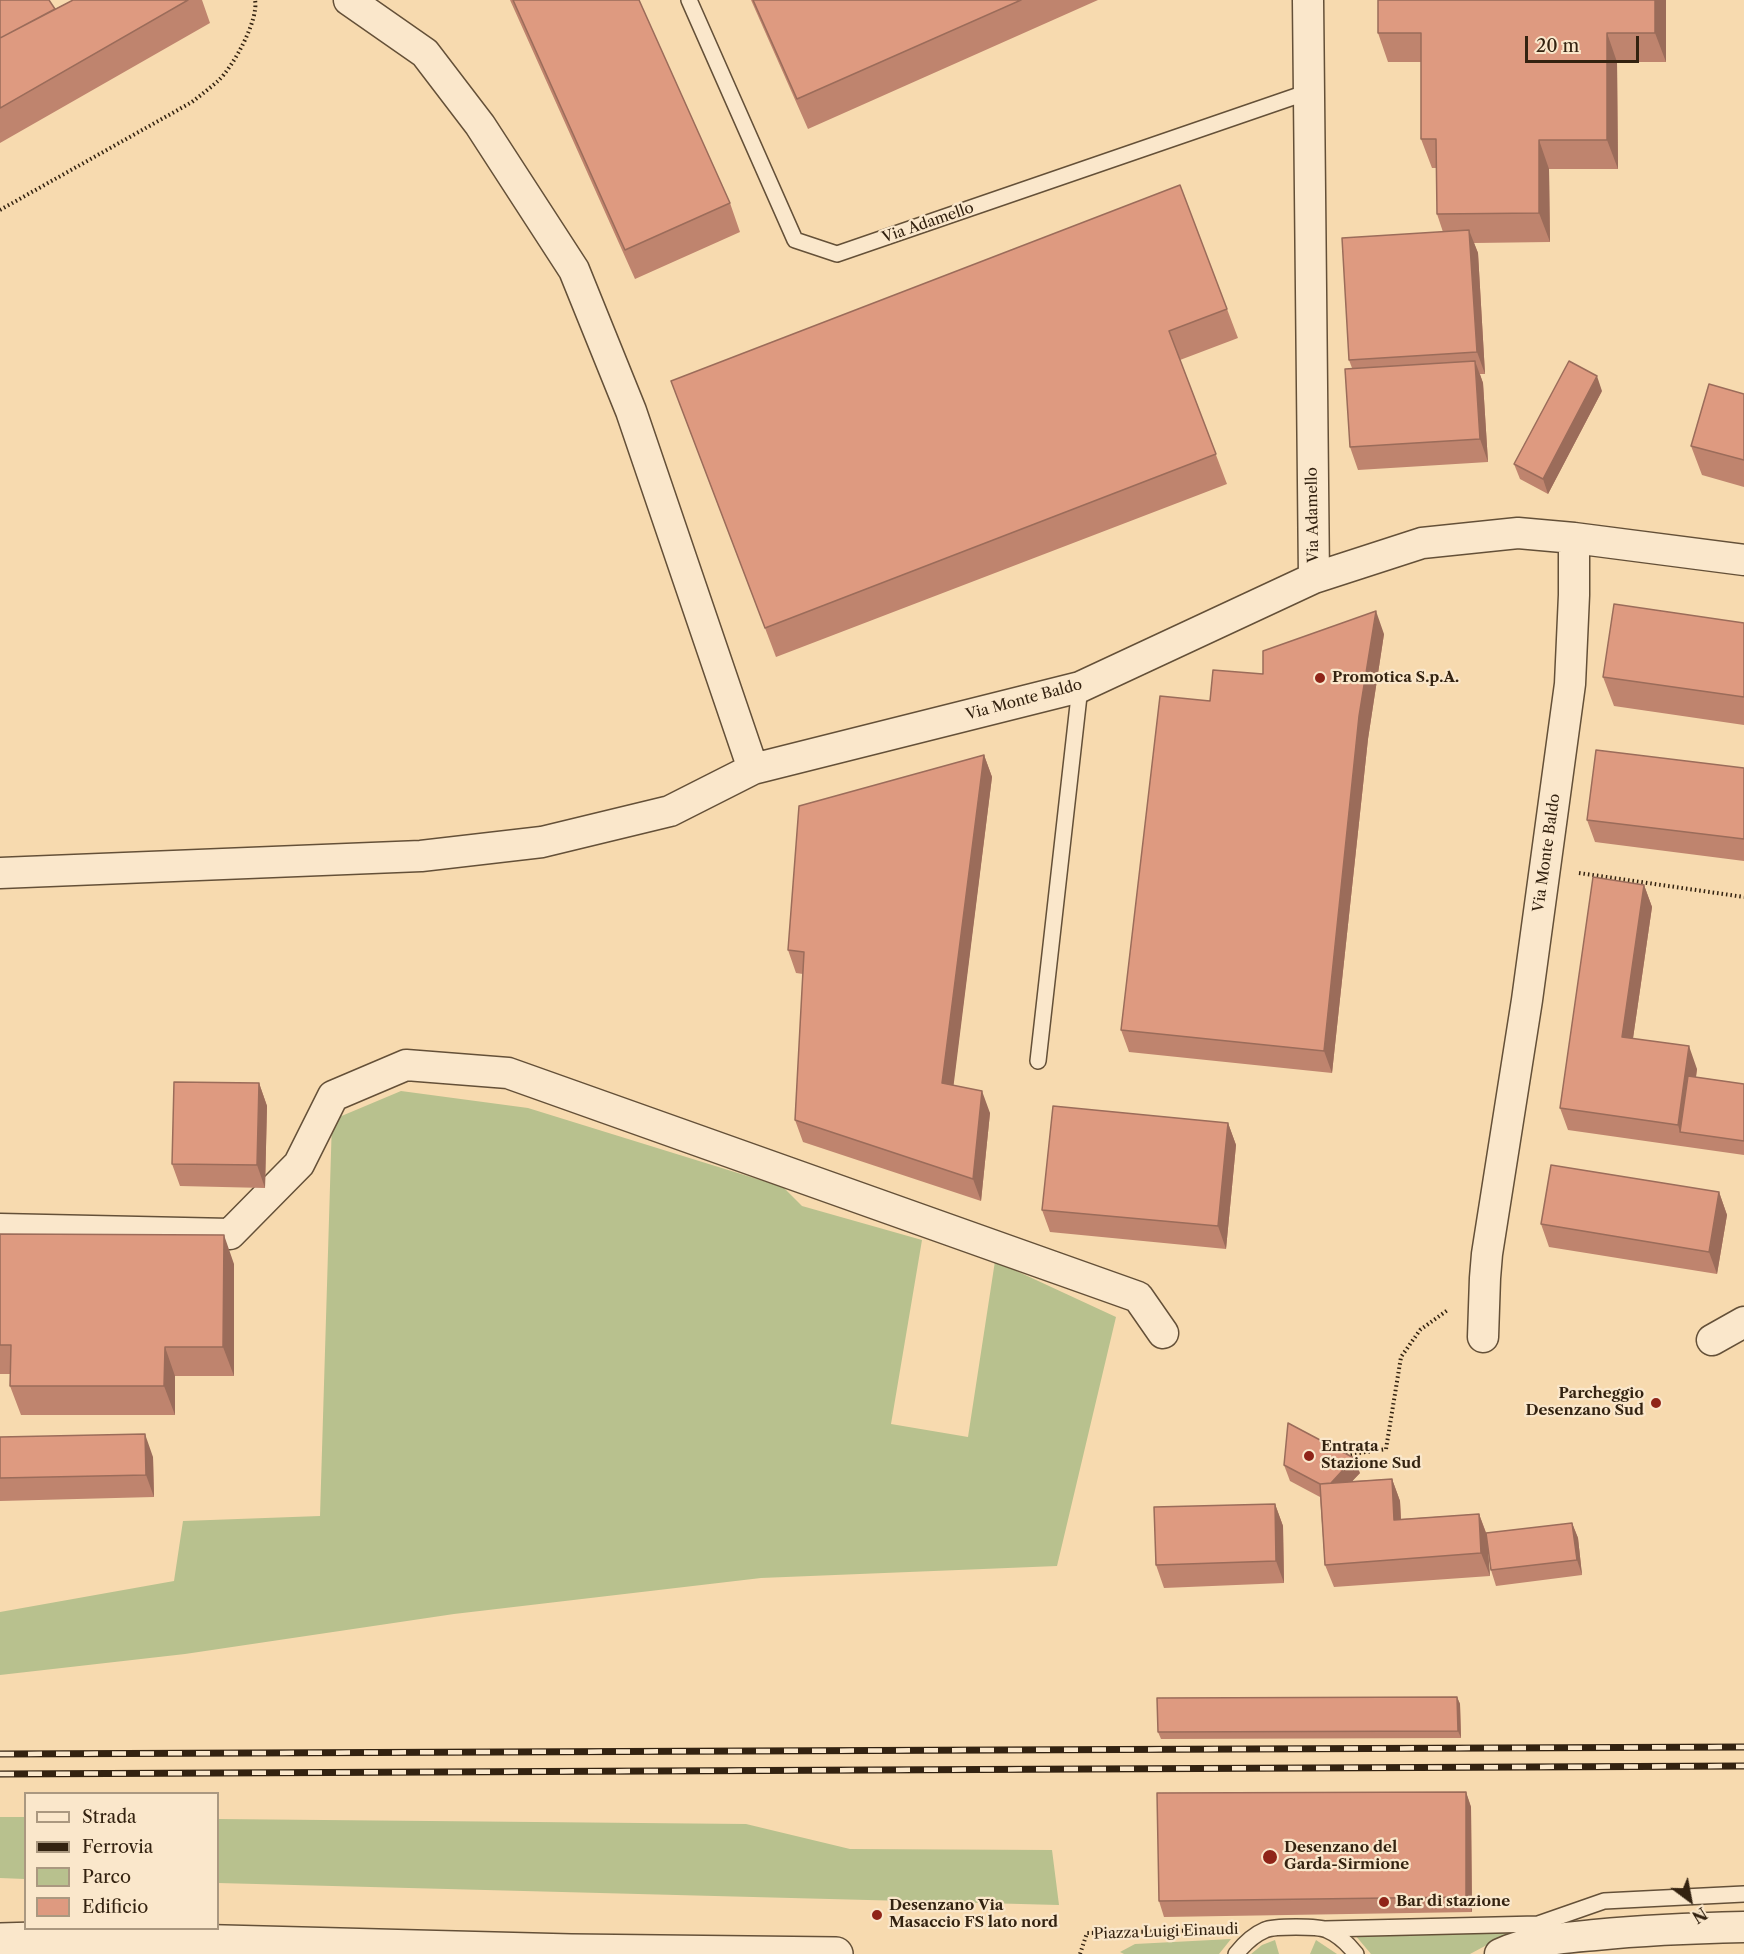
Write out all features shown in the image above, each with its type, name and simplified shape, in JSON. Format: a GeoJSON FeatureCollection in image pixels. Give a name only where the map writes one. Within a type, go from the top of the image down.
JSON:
{"type":"FeatureCollection","features":[{"type":"Feature","properties":{"kind":"street"},"geometry":{"type":"LineString","coordinates":[[349,0],[424,53],[480,125],[574,270],[631,411],[753,769]]}},
{"type":"Feature","properties":{"kind":"street","name":"Via Adamello"},"geometry":{"type":"LineString","coordinates":[[1308,0],[1314,578]]}},
{"type":"Feature","properties":{"kind":"street","name":"Via Monte Baldo"},"geometry":{"type":"LineString","coordinates":[[0,873],[421,856],[542,842],[670,811],[753,769],[1080,687],[1314,578],[1422,543],[1518,533],[1574,537],[1570,684],[1512,1104],[1487,1254],[1483,1337]]}},
{"type":"Feature","properties":{"kind":"street"},"geometry":{"type":"LineString","coordinates":[[1574,537],[1744,560]]}},
{"type":"Feature","properties":{"kind":"street"},"geometry":{"type":"LineString","coordinates":[[0,1229],[230,1234],[299,1164],[333,1096],[406,1065],[508,1073],[1138,1297],[1164,1333]]}},
{"type":"Feature","properties":{"kind":"street"},"geometry":{"type":"LineString","coordinates":[[1712,1340],[1744,1323]]}},
{"type":"Feature","properties":{"kind":"street"},"geometry":{"type":"LineString","coordinates":[[1500,1954],[1516,1947],[1549,1939],[1652,1930],[1744,1927]]}},
{"type":"Feature","properties":{"kind":"street"},"geometry":{"type":"LineString","coordinates":[[0,1940],[81,1938],[572,1951],[836,1954]]}},
{"type":"Feature","properties":{"kind":"lane","name":"Via Adamello"},"geometry":{"type":"LineString","coordinates":[[689,0],[795,240],[837,254],[1308,92]]}},
{"type":"Feature","properties":{"kind":"lane"},"geometry":{"type":"LineString","coordinates":[[1038,1061],[1080,687]]}},
{"type":"Feature","properties":{"kind":"lane"},"geometry":{"type":"LineString","coordinates":[[1267,1929],[1538,1924],[1604,1901],[1744,1894]]}},
{"type":"Feature","properties":{"kind":"lane","name":"Piazza Luigi Einaudi"},"geometry":{"type":"LineString","coordinates":[[1236,1954],[1246,1942],[1267,1929]]}},
{"type":"Feature","properties":{"kind":"lane"},"geometry":{"type":"LineString","coordinates":[[1325,1929],[1345,1941],[1356,1954]]}},
{"type":"Feature","properties":{"kind":"path"},"geometry":{"type":"LineString","coordinates":[[0,210],[192,102],[213,85],[220,79],[247,39],[257,6],[255,0]]}},
{"type":"Feature","properties":{"kind":"path"},"geometry":{"type":"LineString","coordinates":[[1545,869],[1744,897]]}},
{"type":"Feature","properties":{"kind":"path","name":"Piazza Luigi Einaudi"},"geometry":{"type":"LineString","coordinates":[[1080,1954],[1087,1933],[1267,1929]]}},
{"type":"Feature","properties":{"kind":"green space"},"geometry":{"type":"Polygon","coordinates":[[[401,1091],[528,1108],[783,1187],[802,1206],[922,1240],[891,1424],[968,1437],[995,1261],[1116,1317],[1057,1566],[761,1578],[454,1614],[185,1654],[0,1675],[0,1612],[174,1581],[183,1521],[320,1516],[332,1120],[401,1091]]]}},
{"type":"Feature","properties":{"kind":"green space"},"geometry":{"type":"Polygon","coordinates":[[[0,1817],[24,1817],[24,1879],[0,1878],[0,1817]]]}},
{"type":"Feature","properties":{"kind":"green space"},"geometry":{"type":"Polygon","coordinates":[[[219,1819],[746,1824],[850,1849],[1052,1850],[1059,1905],[219,1883],[219,1819]]]}},
{"type":"Feature","properties":{"kind":"green space"},"geometry":{"type":"Polygon","coordinates":[[[1511,1932],[1470,1954],[1371,1954],[1355,1935],[1511,1932]]]}},
{"type":"Feature","properties":{"kind":"green space"},"geometry":{"type":"Polygon","coordinates":[[[1231,1939],[1219,1954],[1124,1954],[1120,1952],[1135,1944],[1231,1939]]]}},
{"type":"Feature","properties":{"kind":"green space"},"geometry":{"type":"Polygon","coordinates":[[[1275,1940],[1279,1954],[1251,1954],[1262,1945],[1275,1940]]]}},
{"type":"Feature","properties":{"kind":"green space"},"geometry":{"type":"Polygon","coordinates":[[[1316,1940],[1337,1954],[1310,1954],[1316,1940]]]}},
{"type":"Feature","properties":{"kind":"building"},"geometry":{"type":"Polygon","coordinates":[[[0,0],[49,0],[55,9],[0,38],[0,0]]]}},
{"type":"Feature","properties":{"kind":"building"},"geometry":{"type":"Polygon","coordinates":[[[73,0],[188,0],[0,108],[0,38],[73,0]]]}},
{"type":"Feature","properties":{"kind":"building"},"geometry":{"type":"Polygon","coordinates":[[[513,0],[639,0],[730,203],[625,250],[513,0]]]}},
{"type":"Feature","properties":{"kind":"building"},"geometry":{"type":"Polygon","coordinates":[[[753,0],[1021,0],[797,99],[753,0]]]}},
{"type":"Feature","properties":{"kind":"building"},"geometry":{"type":"Polygon","coordinates":[[[1378,0],[1655,0],[1655,33],[1607,33],[1607,140],[1539,140],[1539,213],[1437,214],[1436,139],[1421,139],[1421,33],[1378,33],[1378,0]]]}},
{"type":"Feature","properties":{"kind":"building"},"geometry":{"type":"Polygon","coordinates":[[[1180,185],[1227,309],[1169,331],[1216,454],[765,628],[671,381],[1180,185]]]}},
{"type":"Feature","properties":{"kind":"building"},"geometry":{"type":"Polygon","coordinates":[[[1469,230],[1477,352],[1349,360],[1342,238],[1469,230]]]}},
{"type":"Feature","properties":{"kind":"building"},"geometry":{"type":"Polygon","coordinates":[[[1475,361],[1480,439],[1350,447],[1345,369],[1475,361]]]}},
{"type":"Feature","properties":{"kind":"building"},"geometry":{"type":"Polygon","coordinates":[[[1569,361],[1597,376],[1543,479],[1514,464],[1569,361]]]}},
{"type":"Feature","properties":{"kind":"building"},"geometry":{"type":"Polygon","coordinates":[[[1709,384],[1744,394],[1744,460],[1691,446],[1709,384]]]}},
{"type":"Feature","properties":{"kind":"building"},"geometry":{"type":"Polygon","coordinates":[[[1614,604],[1744,623],[1744,697],[1603,677],[1614,604]]]}},
{"type":"Feature","properties":{"kind":"building"},"geometry":{"type":"Polygon","coordinates":[[[1376,611],[1359,716],[1324,1051],[1121,1030],[1160,696],[1210,701],[1213,670],[1263,674],[1263,651],[1376,611]]]}},
{"type":"Feature","properties":{"kind":"building"},"geometry":{"type":"Polygon","coordinates":[[[1596,750],[1744,768],[1744,839],[1587,820],[1596,750]]]}},
{"type":"Feature","properties":{"kind":"building"},"geometry":{"type":"Polygon","coordinates":[[[984,755],[942,1083],[982,1091],[973,1179],[795,1120],[804,952],[788,950],[799,806],[984,755]]]}},
{"type":"Feature","properties":{"kind":"building"},"geometry":{"type":"Polygon","coordinates":[[[1593,877],[1644,885],[1622,1037],[1689,1046],[1678,1125],[1560,1108],[1593,877]]]}},
{"type":"Feature","properties":{"kind":"building"},"geometry":{"type":"Polygon","coordinates":[[[1688,1076],[1744,1084],[1744,1141],[1680,1132],[1688,1076]]]}},
{"type":"Feature","properties":{"kind":"building"},"geometry":{"type":"Polygon","coordinates":[[[174,1082],[259,1083],[257,1165],[172,1164],[174,1082]]]}},
{"type":"Feature","properties":{"kind":"building"},"geometry":{"type":"Polygon","coordinates":[[[1053,1106],[1228,1123],[1218,1226],[1042,1210],[1053,1106]]]}},
{"type":"Feature","properties":{"kind":"building"},"geometry":{"type":"Polygon","coordinates":[[[1551,1165],[1719,1192],[1709,1252],[1541,1224],[1551,1165]]]}},
{"type":"Feature","properties":{"kind":"building"},"geometry":{"type":"Polygon","coordinates":[[[0,1234],[224,1235],[223,1347],[165,1347],[164,1386],[10,1386],[11,1345],[0,1345],[0,1234]]]}},
{"type":"Feature","properties":{"kind":"building"},"geometry":{"type":"Polygon","coordinates":[[[1288,1423],[1354,1458],[1331,1483],[1320,1484],[1284,1465],[1288,1423]]]}},
{"type":"Feature","properties":{"kind":"building"},"geometry":{"type":"Polygon","coordinates":[[[145,1434],[146,1475],[0,1478],[0,1437],[145,1434]]]}},
{"type":"Feature","properties":{"kind":"building"},"geometry":{"type":"Polygon","coordinates":[[[1392,1479],[1394,1520],[1479,1514],[1481,1553],[1325,1565],[1320,1484],[1392,1479]]]}},
{"type":"Feature","properties":{"kind":"building"},"geometry":{"type":"Polygon","coordinates":[[[1275,1504],[1276,1561],[1156,1565],[1154,1507],[1275,1504]]]}},
{"type":"Feature","properties":{"kind":"building"},"geometry":{"type":"Polygon","coordinates":[[[1572,1523],[1577,1560],[1491,1570],[1486,1533],[1572,1523]]]}},
{"type":"Feature","properties":{"kind":"building"},"geometry":{"type":"Polygon","coordinates":[[[1457,1697],[1458,1731],[1158,1732],[1157,1698],[1457,1697]]]}},
{"type":"Feature","properties":{"kind":"building","name":"Desenzano del Garda-Sirmione"},"geometry":{"type":"Polygon","coordinates":[[[1466,1792],[1466,1897],[1159,1901],[1157,1793],[1466,1792]]]}},
{"type":"Feature","properties":{"kind":"railway"},"geometry":{"type":"LineString","coordinates":[[0,1754],[1744,1747]]}},
{"type":"Feature","properties":{"kind":"railway"},"geometry":{"type":"LineString","coordinates":[[0,1774],[1744,1766]]}},
{"type":"Feature","properties":{"kind":"place","name":"Promotica S.p.A."},"geometry":{"type":"Point","coordinates":[1320,678]}},
{"type":"Feature","properties":{"kind":"place","name":"Parcheggio Desenzano Sud"},"geometry":{"type":"Point","coordinates":[1656,1403]}},
{"type":"Feature","properties":{"kind":"place","name":"Entrata Stazione Sud"},"geometry":{"type":"Point","coordinates":[1309,1456]}},
{"type":"Feature","properties":{"kind":"place","name":"Desenzano del Garda-Sirmione"},"geometry":{"type":"Point","coordinates":[1270,1857]}},
{"type":"Feature","properties":{"kind":"place","name":"Bar di stazione"},"geometry":{"type":"Point","coordinates":[1384,1902]}},
{"type":"Feature","properties":{"kind":"place","name":"Desenzano Via Masaccio FS lato nord"},"geometry":{"type":"Point","coordinates":[877,1915]}}]}
